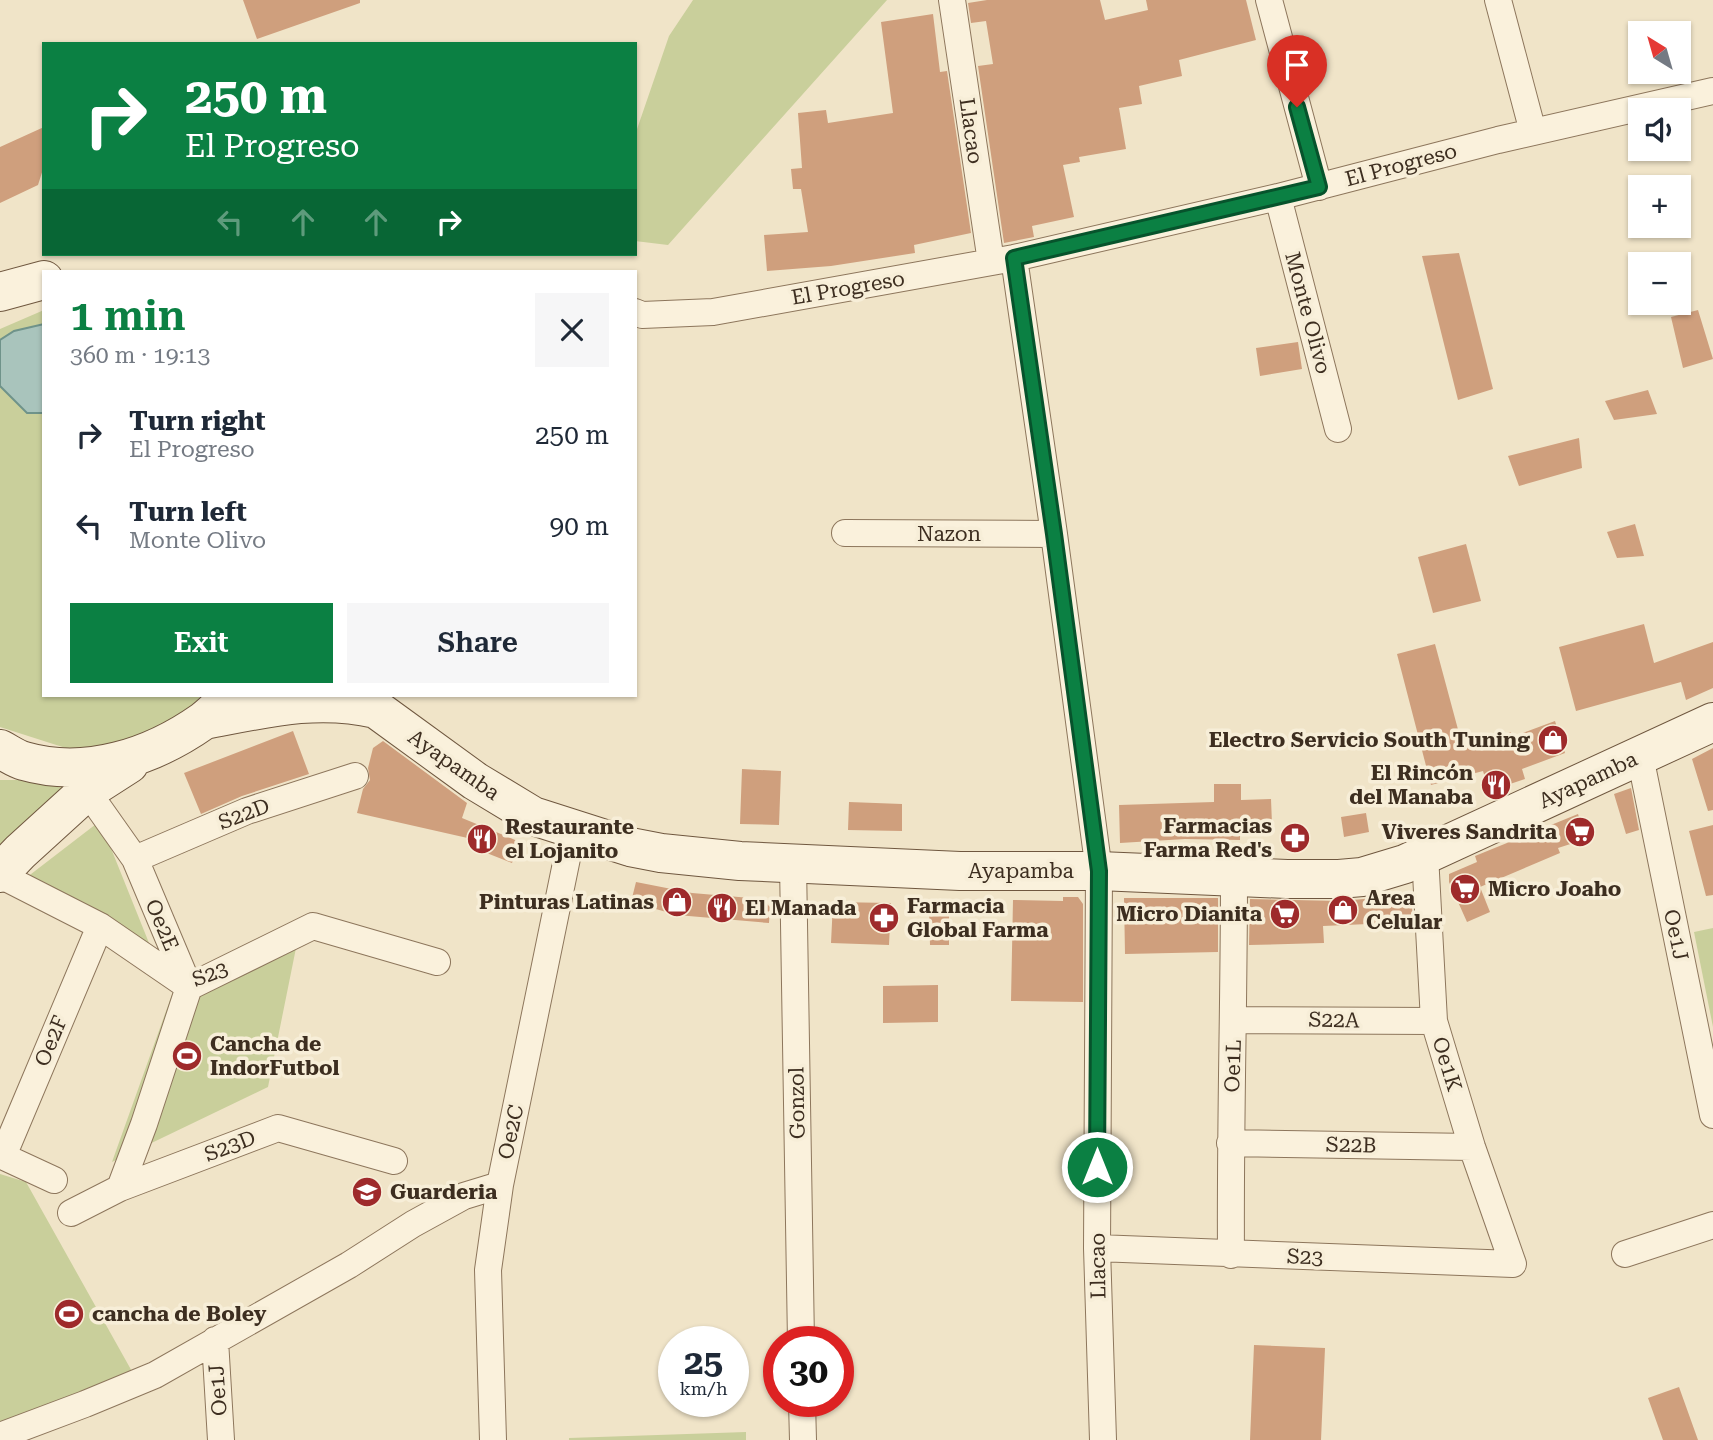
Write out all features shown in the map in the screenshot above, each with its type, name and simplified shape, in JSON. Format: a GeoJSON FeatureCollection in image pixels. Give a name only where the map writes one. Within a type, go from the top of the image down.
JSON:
{"type":"FeatureCollection","features":[{"type":"Feature","properties":{"kind":"main road"},"geometry":{"type":"LineString","coordinates":[[0,271],[42,278]]}},
{"type":"Feature","properties":{"kind":"main road"},"geometry":{"type":"LineString","coordinates":[[0,292],[42,279]]}},
{"type":"Feature","properties":{"kind":"main road","name":"Ayapamba"},"geometry":{"type":"LineString","coordinates":[[146,754],[218,708],[370,702],[503,800],[533,816],[630,847],[661,853],[960,871],[1099,871],[1234,878],[1339,879],[1381,873],[1425,855],[1713,722]]}},
{"type":"Feature","properties":{"kind":"main road"},"geometry":{"type":"LineString","coordinates":[[0,750],[23,761],[68,768],[106,764],[146,754]]}},
{"type":"Feature","properties":{"kind":"main road"},"geometry":{"type":"LineString","coordinates":[[0,874],[20,852],[87,791],[146,754]]}},
{"type":"Feature","properties":{"kind":"street","name":"Llacao"},"geometry":{"type":"LineString","coordinates":[[952,0],[1054,534],[1099,871],[1097,1248],[1103,1440]]}},
{"type":"Feature","properties":{"kind":"street"},"geometry":{"type":"LineString","coordinates":[[1269,0],[1319,187]]}},
{"type":"Feature","properties":{"kind":"street"},"geometry":{"type":"LineString","coordinates":[[1498,0],[1533,132]]}},
{"type":"Feature","properties":{"kind":"street","name":"El Progreso"},"geometry":{"type":"LineString","coordinates":[[637,313],[642,315],[713,312],[1002,260],[1278,197],[1533,132],[1713,91]]}},
{"type":"Feature","properties":{"kind":"street","name":"Monte Olivo"},"geometry":{"type":"LineString","coordinates":[[1278,197],[1338,429]]}},
{"type":"Feature","properties":{"kind":"street","name":"Nazon"},"geometry":{"type":"LineString","coordinates":[[845,533],[1054,534]]}},
{"type":"Feature","properties":{"kind":"street","name":"Oe1J"},"geometry":{"type":"LineString","coordinates":[[1640,756],[1713,1115]]}},
{"type":"Feature","properties":{"kind":"street","name":"S22D"},"geometry":{"type":"LineString","coordinates":[[135,859],[247,811],[355,776]]}},
{"type":"Feature","properties":{"kind":"street","name":"Oe2E"},"geometry":{"type":"LineString","coordinates":[[87,791],[135,859],[188,987]]}},
{"type":"Feature","properties":{"kind":"street","name":"Oe2C"},"geometry":{"type":"LineString","coordinates":[[493,1440],[488,1270],[500,1185],[573,829]]}},
{"type":"Feature","properties":{"kind":"street","name":"Oe1K"},"geometry":{"type":"LineString","coordinates":[[1425,855],[1434,1021],[1472,1147],[1513,1264]]}},
{"type":"Feature","properties":{"kind":"street","name":"Gonzol"},"geometry":{"type":"LineString","coordinates":[[793,863],[801,1326]]}},
{"type":"Feature","properties":{"kind":"street","name":"S23"},"geometry":{"type":"LineString","coordinates":[[0,874],[100,926],[188,987],[313,926],[437,962]]}},
{"type":"Feature","properties":{"kind":"street","name":"Oe1L"},"geometry":{"type":"LineString","coordinates":[[1231,1255],[1234,878]]}},
{"type":"Feature","properties":{"kind":"street","name":"Oe2F"},"geometry":{"type":"LineString","coordinates":[[1,1156],[100,926]]}},
{"type":"Feature","properties":{"kind":"street"},"geometry":{"type":"LineString","coordinates":[[120,1188],[144,1124],[188,987]]}},
{"type":"Feature","properties":{"kind":"street","name":"S22A"},"geometry":{"type":"LineString","coordinates":[[1234,1020],[1434,1021]]}},
{"type":"Feature","properties":{"kind":"street","name":"S23D"},"geometry":{"type":"LineString","coordinates":[[71,1213],[120,1188],[278,1128],[394,1161]]}},
{"type":"Feature","properties":{"kind":"street","name":"S22B"},"geometry":{"type":"LineString","coordinates":[[1230,1143],[1472,1147]]}},
{"type":"Feature","properties":{"kind":"street"},"geometry":{"type":"LineString","coordinates":[[1,1156],[54,1180]]}},
{"type":"Feature","properties":{"kind":"street"},"geometry":{"type":"LineString","coordinates":[[0,1436],[155,1374],[349,1265],[413,1224],[464,1196],[500,1185]]}},
{"type":"Feature","properties":{"kind":"street"},"geometry":{"type":"LineString","coordinates":[[1625,1254],[1713,1225]]}},
{"type":"Feature","properties":{"kind":"street","name":"S23"},"geometry":{"type":"LineString","coordinates":[[1097,1248],[1513,1264]]}},
{"type":"Feature","properties":{"kind":"street","name":"Oe1J"},"geometry":{"type":"LineString","coordinates":[[215,1340],[222,1440]]}},
{"type":"Feature","properties":{"kind":"street"},"geometry":{"type":"LineString","coordinates":[[802,1417],[803,1440]]}},
{"type":"Feature","properties":{"kind":"green space"},"geometry":{"type":"Polygon","coordinates":[[[693,0],[887,0],[668,245],[637,241],[637,129],[669,36],[693,0]]]}},
{"type":"Feature","properties":{"kind":"green space"},"geometry":{"type":"Polygon","coordinates":[[[42,311],[42,697],[200,697],[189,708],[135,742],[72,750],[0,727],[0,329],[42,311]]]}},
{"type":"Feature","properties":{"kind":"green space"},"geometry":{"type":"Polygon","coordinates":[[[0,780],[83,780],[0,865],[0,780]]]}},
{"type":"Feature","properties":{"kind":"green space"},"geometry":{"type":"Polygon","coordinates":[[[100,821],[149,943],[22,881],[100,821]]]}},
{"type":"Feature","properties":{"kind":"green space"},"geometry":{"type":"Polygon","coordinates":[[[1713,928],[1713,1027],[1694,932],[1713,928]]]}},
{"type":"Feature","properties":{"kind":"green space"},"geometry":{"type":"Polygon","coordinates":[[[296,948],[268,1087],[112,1162],[175,986],[296,948]]]}},
{"type":"Feature","properties":{"kind":"green space"},"geometry":{"type":"Polygon","coordinates":[[[0,1174],[26,1182],[134,1375],[0,1424],[0,1174]]]}},
{"type":"Feature","properties":{"kind":"green space"},"geometry":{"type":"Polygon","coordinates":[[[746,1432],[746,1440],[569,1440],[569,1438],[746,1432]]]}},
{"type":"Feature","properties":{"kind":"water"},"geometry":{"type":"Polygon","coordinates":[[[42,324],[42,413],[27,413],[0,386],[0,340],[14,331],[42,324]]]}},
{"type":"Feature","properties":{"kind":"building"},"geometry":{"type":"Polygon","coordinates":[[[243,0],[360,0],[360,3],[257,39],[243,0]]]}},
{"type":"Feature","properties":{"kind":"building"},"geometry":{"type":"Polygon","coordinates":[[[987,0],[1100,0],[1105,20],[1148,10],[1146,0],[1246,0],[1256,40],[1179,60],[1182,76],[1139,86],[1142,104],[1119,108],[1126,149],[1079,157],[1080,162],[1063,165],[1074,217],[1032,226],[1034,237],[1004,243],[978,66],[993,64],[986,21],[971,23],[968,3],[987,0]]]}},
{"type":"Feature","properties":{"kind":"building"},"geometry":{"type":"Polygon","coordinates":[[[933,14],[940,72],[947,71],[971,233],[914,245],[915,253],[831,266],[767,271],[764,235],[808,232],[801,189],[793,189],[791,169],[802,168],[798,113],[826,110],[828,123],[893,113],[881,22],[933,14]]]}},
{"type":"Feature","properties":{"kind":"building"},"geometry":{"type":"Polygon","coordinates":[[[42,128],[42,172],[38,185],[0,203],[0,147],[42,128]]]}},
{"type":"Feature","properties":{"kind":"building"},"geometry":{"type":"Polygon","coordinates":[[[1459,253],[1493,389],[1458,400],[1422,256],[1459,253]]]}},
{"type":"Feature","properties":{"kind":"building"},"geometry":{"type":"Polygon","coordinates":[[[1698,310],[1713,359],[1683,368],[1671,317],[1691,315],[1691,312],[1698,310]]]}},
{"type":"Feature","properties":{"kind":"building"},"geometry":{"type":"Polygon","coordinates":[[[1298,342],[1302,369],[1260,376],[1256,348],[1298,342]]]}},
{"type":"Feature","properties":{"kind":"building"},"geometry":{"type":"Polygon","coordinates":[[[1648,390],[1657,414],[1614,420],[1605,401],[1648,390]]]}},
{"type":"Feature","properties":{"kind":"building"},"geometry":{"type":"Polygon","coordinates":[[[1579,438],[1582,468],[1519,486],[1508,456],[1579,438]]]}},
{"type":"Feature","properties":{"kind":"building"},"geometry":{"type":"Polygon","coordinates":[[[1635,524],[1644,556],[1617,558],[1607,532],[1635,524]]]}},
{"type":"Feature","properties":{"kind":"building"},"geometry":{"type":"Polygon","coordinates":[[[1466,544],[1481,601],[1433,613],[1418,557],[1466,544]]]}},
{"type":"Feature","properties":{"kind":"building"},"geometry":{"type":"Polygon","coordinates":[[[1644,624],[1654,663],[1713,642],[1713,688],[1686,700],[1681,682],[1576,711],[1559,647],[1644,624]]]}},
{"type":"Feature","properties":{"kind":"building"},"geometry":{"type":"Polygon","coordinates":[[[1435,644],[1463,748],[1511,732],[1512,737],[1555,721],[1565,753],[1522,769],[1525,779],[1489,791],[1483,771],[1431,785],[1397,654],[1435,644]]]}},
{"type":"Feature","properties":{"kind":"building"},"geometry":{"type":"Polygon","coordinates":[[[293,731],[309,774],[242,796],[201,814],[184,773],[293,731]]]}},
{"type":"Feature","properties":{"kind":"building"},"geometry":{"type":"Polygon","coordinates":[[[383,741],[467,803],[462,818],[520,842],[512,863],[469,846],[472,839],[357,813],[363,789],[370,780],[368,768],[373,748],[383,741]]]}},
{"type":"Feature","properties":{"kind":"building"},"geometry":{"type":"Polygon","coordinates":[[[1713,748],[1713,810],[1708,811],[1692,759],[1713,748]]]}},
{"type":"Feature","properties":{"kind":"building"},"geometry":{"type":"Polygon","coordinates":[[[742,769],[781,771],[779,825],[740,824],[742,769]]]}},
{"type":"Feature","properties":{"kind":"building"},"geometry":{"type":"Polygon","coordinates":[[[1214,784],[1241,784],[1241,800],[1271,799],[1272,824],[1240,826],[1240,840],[1185,839],[1120,843],[1119,805],[1214,802],[1214,784]]]}},
{"type":"Feature","properties":{"kind":"building"},"geometry":{"type":"Polygon","coordinates":[[[1631,788],[1639,830],[1626,834],[1614,794],[1631,788]]]}},
{"type":"Feature","properties":{"kind":"building"},"geometry":{"type":"Polygon","coordinates":[[[849,802],[902,804],[902,831],[848,830],[849,802]]]}},
{"type":"Feature","properties":{"kind":"building"},"geometry":{"type":"Polygon","coordinates":[[[1366,813],[1369,832],[1344,837],[1341,817],[1366,813]]]}},
{"type":"Feature","properties":{"kind":"building"},"geometry":{"type":"Polygon","coordinates":[[[1578,814],[1586,839],[1558,848],[1560,853],[1480,887],[1490,912],[1467,922],[1449,882],[1449,874],[1477,862],[1475,856],[1578,814]]]}},
{"type":"Feature","properties":{"kind":"building"},"geometry":{"type":"Polygon","coordinates":[[[1713,825],[1713,895],[1706,896],[1689,831],[1713,825]]]}},
{"type":"Feature","properties":{"kind":"building"},"geometry":{"type":"Polygon","coordinates":[[[636,882],[692,893],[762,899],[770,907],[769,923],[677,915],[631,902],[636,882]]]}},
{"type":"Feature","properties":{"kind":"building"},"geometry":{"type":"Polygon","coordinates":[[[1411,892],[1413,922],[1323,926],[1324,943],[1249,945],[1250,899],[1341,901],[1364,899],[1385,893],[1411,892]]]}},
{"type":"Feature","properties":{"kind":"building"},"geometry":{"type":"Polygon","coordinates":[[[1063,897],[1078,897],[1083,904],[1083,1002],[1011,1001],[1013,900],[1063,901],[1063,897]]]}},
{"type":"Feature","properties":{"kind":"building"},"geometry":{"type":"Polygon","coordinates":[[[1124,898],[1218,898],[1218,952],[1125,954],[1124,898]]]}},
{"type":"Feature","properties":{"kind":"building"},"geometry":{"type":"Polygon","coordinates":[[[833,902],[891,903],[889,945],[831,943],[833,902]]]}},
{"type":"Feature","properties":{"kind":"building"},"geometry":{"type":"Polygon","coordinates":[[[929,907],[949,907],[949,945],[930,945],[929,907]]]}},
{"type":"Feature","properties":{"kind":"building"},"geometry":{"type":"Polygon","coordinates":[[[938,985],[938,1022],[883,1023],[883,986],[938,985]]]}},
{"type":"Feature","properties":{"kind":"building"},"geometry":{"type":"Polygon","coordinates":[[[1254,1345],[1325,1348],[1321,1440],[1250,1440],[1254,1345]]]}},
{"type":"Feature","properties":{"kind":"building"},"geometry":{"type":"Polygon","coordinates":[[[1679,1387],[1698,1440],[1663,1440],[1648,1398],[1679,1387]]]}},
{"type":"Feature","properties":{"kind":"place","name":"Electro Servicio South Tuning"},"geometry":{"type":"Point","coordinates":[1553,740]}},
{"type":"Feature","properties":{"kind":"place","name":"El Rincón del Manaba"},"geometry":{"type":"Point","coordinates":[1496,785]}},
{"type":"Feature","properties":{"kind":"place","name":"Viveres Sandrita"},"geometry":{"type":"Point","coordinates":[1580,832]}},
{"type":"Feature","properties":{"kind":"place","name":"Farmacias Farma Red's"},"geometry":{"type":"Point","coordinates":[1295,838]}},
{"type":"Feature","properties":{"kind":"place","name":"Restaurante el Lojanito"},"geometry":{"type":"Point","coordinates":[482,839]}},
{"type":"Feature","properties":{"kind":"place","name":"Micro Joaho"},"geometry":{"type":"Point","coordinates":[1465,889]}},
{"type":"Feature","properties":{"kind":"place","name":"Pinturas Latinas"},"geometry":{"type":"Point","coordinates":[677,902]}},
{"type":"Feature","properties":{"kind":"place","name":"El Manada"},"geometry":{"type":"Point","coordinates":[722,908]}},
{"type":"Feature","properties":{"kind":"place","name":"Area Celular"},"geometry":{"type":"Point","coordinates":[1343,910]}},
{"type":"Feature","properties":{"kind":"place","name":"Micro Dianita"},"geometry":{"type":"Point","coordinates":[1285,914]}},
{"type":"Feature","properties":{"kind":"place","name":"Farmacia Global Farma"},"geometry":{"type":"Point","coordinates":[884,918]}},
{"type":"Feature","properties":{"kind":"place","name":"Cancha de IndorFutbol"},"geometry":{"type":"Point","coordinates":[187,1056]}},
{"type":"Feature","properties":{"kind":"place","name":"Guarderia"},"geometry":{"type":"Point","coordinates":[367,1192]}},
{"type":"Feature","properties":{"kind":"place","name":"cancha de Boley"},"geometry":{"type":"Point","coordinates":[69,1314]}},
{"type":"Feature","properties":{"kind":"route"},"geometry":{"type":"LineString","coordinates":[[1097,1167],[1099,871],[1014,258],[1319,187],[1297,107]]}}]}
